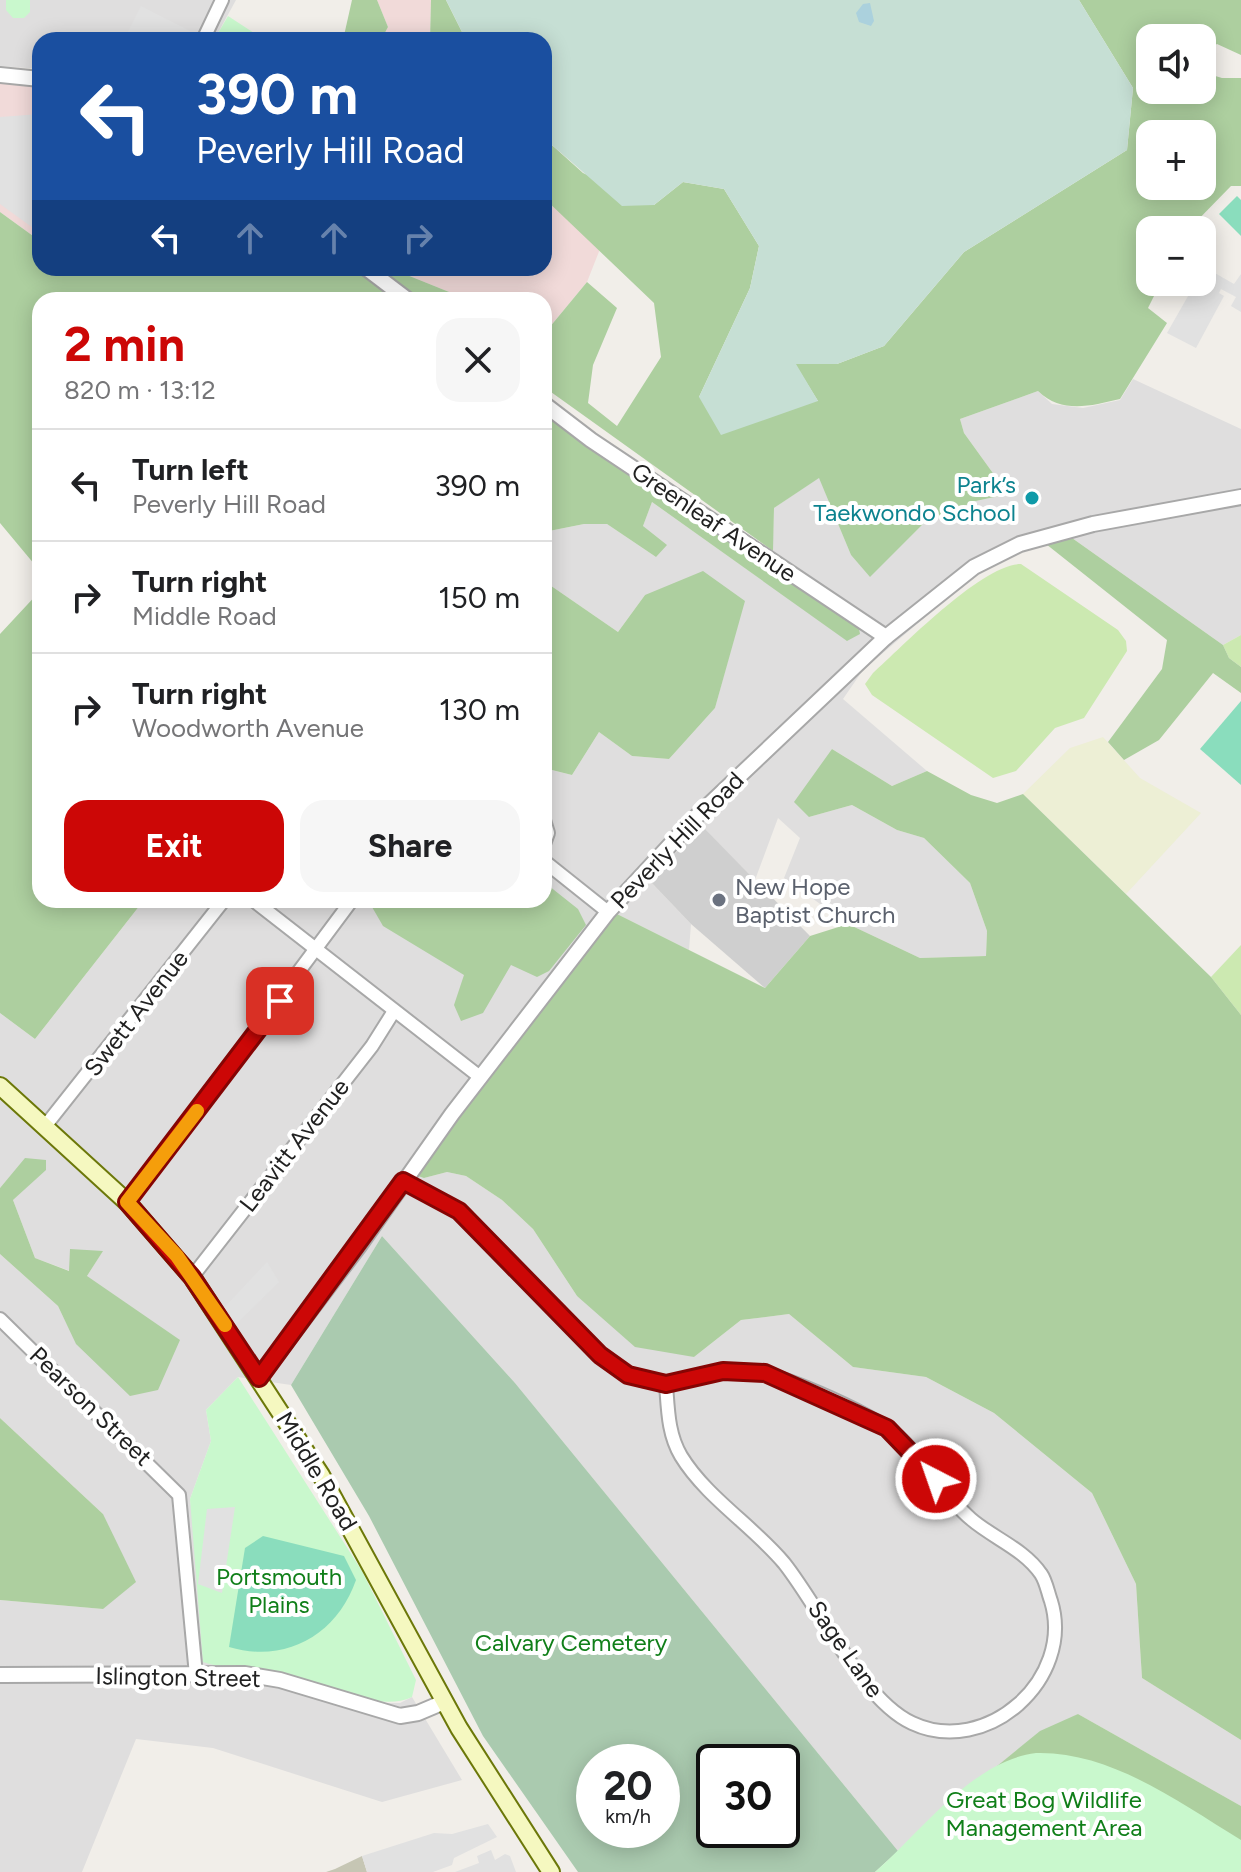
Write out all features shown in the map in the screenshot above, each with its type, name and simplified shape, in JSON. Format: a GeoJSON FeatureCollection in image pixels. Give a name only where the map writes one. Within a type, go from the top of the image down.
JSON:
{"type":"FeatureCollection","features":[{"type":"Feature","properties":{"kind":"main road","name":"Middle Road"},"geometry":{"type":"LineString","coordinates":[[0,1086],[127,1202],[192,1277],[351,1525],[444,1702],[495,1790],[551,1872]]}},
{"type":"Feature","properties":{"kind":"street"},"geometry":{"type":"LineString","coordinates":[[207,32],[222,0]]}},
{"type":"Feature","properties":{"kind":"street"},"geometry":{"type":"LineString","coordinates":[[0,75],[32,78]]}},
{"type":"Feature","properties":{"kind":"street"},"geometry":{"type":"LineString","coordinates":[[376,276],[398,292]]}},
{"type":"Feature","properties":{"kind":"street","name":"Greenleaf Avenue"},"geometry":{"type":"LineString","coordinates":[[552,410],[591,440],[886,637]]}},
{"type":"Feature","properties":{"kind":"street","name":"Peverly Hill Road"},"geometry":{"type":"LineString","coordinates":[[259,1378],[480,1077],[608,912],[696,817],[886,637],[974,567],[1020,544],[1093,524],[1241,497]]}},
{"type":"Feature","properties":{"kind":"street"},"geometry":{"type":"LineString","coordinates":[[552,867],[608,912]]}},
{"type":"Feature","properties":{"kind":"street","name":"Swett Avenue"},"geometry":{"type":"LineString","coordinates":[[46,1125],[218,908]]}},
{"type":"Feature","properties":{"kind":"street"},"geometry":{"type":"LineString","coordinates":[[263,908],[480,1077]]}},
{"type":"Feature","properties":{"kind":"street"},"geometry":{"type":"LineString","coordinates":[[127,1202],[346,908]]}},
{"type":"Feature","properties":{"kind":"street","name":"Leavitt Avenue"},"geometry":{"type":"LineString","coordinates":[[192,1277],[372,1046],[394,1011]]}},
{"type":"Feature","properties":{"kind":"street","name":"Sage Lane"},"geometry":{"type":"LineString","coordinates":[[403,1181],[459,1211],[614,1366],[648,1382],[666,1384],[723,1371],[765,1373],[834,1401],[901,1438],[971,1519],[1008,1543],[1042,1575],[1055,1615],[1055,1637],[1043,1674],[1019,1706],[1003,1719],[962,1731],[940,1732],[899,1717],[876,1695],[781,1560],[683,1460],[669,1425],[666,1384]]}},
{"type":"Feature","properties":{"kind":"street","name":"Pearson Street"},"geometry":{"type":"LineString","coordinates":[[0,1319],[179,1495],[196,1675]]}},
{"type":"Feature","properties":{"kind":"street","name":"Islington Street"},"geometry":{"type":"LineString","coordinates":[[0,1675],[245,1674],[280,1680],[390,1715],[418,1713],[444,1702]]}},
{"type":"Feature","properties":{"kind":"shaded area"},"geometry":{"type":"Polygon","coordinates":[[[0,0],[236,0],[218,32],[32,32],[32,68],[0,66],[0,0]]]}},
{"type":"Feature","properties":{"kind":"shaded area"},"geometry":{"type":"Polygon","coordinates":[[[377,0],[431,0],[430,32],[385,32],[388,27],[377,0]]]}},
{"type":"Feature","properties":{"kind":"shaded area"},"geometry":{"type":"Polygon","coordinates":[[[446,0],[1079,0],[1133,88],[1127,150],[964,252],[884,346],[837,364],[796,364],[818,401],[721,435],[699,397],[750,288],[759,246],[724,189],[683,182],[654,205],[622,206],[552,145],[552,32],[462,32],[446,0]]]}},
{"type":"Feature","properties":{"kind":"shaded area"},"geometry":{"type":"Polygon","coordinates":[[[141,6],[190,31],[189,32],[128,32],[141,6]]]}},
{"type":"Feature","properties":{"kind":"shaded area"},"geometry":{"type":"Polygon","coordinates":[[[0,83],[32,86],[32,235],[0,212],[0,83]]]}},
{"type":"Feature","properties":{"kind":"shaded area"},"geometry":{"type":"Polygon","coordinates":[[[32,115],[32,227],[0,204],[0,117],[32,115]]]}},
{"type":"Feature","properties":{"kind":"shaded area"},"geometry":{"type":"Polygon","coordinates":[[[552,205],[600,249],[587,282],[552,324],[552,292],[449,292],[409,276],[552,276],[552,205]]]}},
{"type":"Feature","properties":{"kind":"shaded area"},"geometry":{"type":"Polygon","coordinates":[[[1216,274],[1234,284],[1241,274],[1241,312],[1231,306],[1236,297],[1221,289],[1219,293],[1224,296],[1196,348],[1167,333],[1188,296],[1216,296],[1216,274]]]}},
{"type":"Feature","properties":{"kind":"shaded area"},"geometry":{"type":"Polygon","coordinates":[[[1133,379],[1241,429],[1241,635],[1223,645],[1072,538],[1018,550],[985,566],[863,670],[843,699],[927,771],[892,786],[832,749],[809,817],[852,805],[897,830],[924,838],[970,883],[987,931],[986,956],[920,958],[848,924],[784,878],[800,838],[778,818],[755,880],[701,826],[649,880],[691,924],[689,950],[617,914],[424,1178],[447,1172],[466,1176],[502,1200],[533,1229],[577,1296],[694,1357],[741,1320],[789,1314],[853,1367],[926,1377],[994,1413],[1092,1493],[1136,1584],[1142,1678],[1241,1740],[1241,1806],[1078,1714],[991,1771],[898,1851],[515,1383],[382,1236],[291,1385],[238,1377],[206,1410],[211,1441],[190,1499],[215,1667],[262,1668],[378,1703],[400,1703],[412,1697],[462,1780],[382,1802],[213,1748],[136,1739],[82,1872],[0,1872],[0,1600],[103,1609],[103,1514],[0,1418],[0,1254],[58,1306],[77,1344],[87,1276],[102,1252],[70,1271],[35,1258],[13,1200],[45,1170],[25,1159],[0,1188],[0,1013],[35,1039],[138,908],[552,908],[552,770],[572,775],[599,732],[632,756],[669,759],[715,708],[744,601],[645,595],[618,632],[552,587],[552,530],[584,524],[607,524],[656,557],[643,526],[652,502],[848,641],[772,567],[774,508],[819,477],[851,555],[870,576],[925,522],[976,501],[1008,494],[964,433],[960,419],[1038,391],[1052,404],[1083,408],[1120,400],[1133,379]]]}},
{"type":"Feature","properties":{"kind":"shaded area"},"geometry":{"type":"Polygon","coordinates":[[[1103,737],[1140,778],[1201,813],[1126,894],[1023,794],[1070,748],[1103,737]]]}},
{"type":"Feature","properties":{"kind":"shaded area"},"geometry":{"type":"Polygon","coordinates":[[[702,826],[810,936],[765,988],[691,924],[649,880],[702,826]]]}},
{"type":"Feature","properties":{"kind":"shaded area"},"geometry":{"type":"Polygon","coordinates":[[[267,1262],[279,1282],[235,1325],[223,1309],[267,1262]]]}},
{"type":"Feature","properties":{"kind":"shaded area"},"geometry":{"type":"Polygon","coordinates":[[[235,1507],[222,1593],[198,1584],[207,1509],[235,1507]]]}},
{"type":"Feature","properties":{"kind":"shaded area"},"geometry":{"type":"Polygon","coordinates":[[[488,1824],[497,1837],[454,1858],[452,1865],[433,1872],[367,1872],[362,1856],[434,1833],[452,1834],[488,1824]]]}},
{"type":"Feature","properties":{"kind":"shaded area"},"geometry":{"type":"Polygon","coordinates":[[[491,1850],[495,1860],[505,1854],[510,1856],[516,1872],[455,1872],[479,1863],[477,1856],[491,1850]]]}},
{"type":"Feature","properties":{"kind":"shaded area"},"geometry":{"type":"Polygon","coordinates":[[[362,1856],[367,1872],[326,1872],[335,1869],[362,1856]]]}},
{"type":"Feature","properties":{"kind":"green space"},"geometry":{"type":"Polygon","coordinates":[[[6,0],[30,0],[30,12],[24,18],[13,18],[6,10],[6,0]]]}},
{"type":"Feature","properties":{"kind":"green space"},"geometry":{"type":"Polygon","coordinates":[[[352,0],[377,0],[388,27],[385,32],[345,32],[352,0]]]}},
{"type":"Feature","properties":{"kind":"green space"},"geometry":{"type":"Polygon","coordinates":[[[431,0],[446,0],[462,32],[430,32],[431,0]]]}},
{"type":"Feature","properties":{"kind":"green space"},"geometry":{"type":"Polygon","coordinates":[[[1079,0],[1241,0],[1241,55],[1216,45],[1216,24],[1136,24],[1136,104],[1216,104],[1216,76],[1241,78],[1241,186],[1231,186],[1202,216],[1136,216],[1136,296],[1154,296],[1148,308],[1167,323],[1120,399],[1077,406],[1057,403],[1038,391],[960,419],[964,433],[1008,494],[976,501],[925,522],[870,577],[851,555],[819,478],[774,508],[773,551],[552,393],[552,324],[587,282],[617,308],[593,365],[588,403],[617,426],[661,357],[654,303],[552,206],[552,145],[583,173],[654,205],[683,182],[724,189],[759,246],[750,288],[699,397],[818,401],[795,364],[837,364],[884,346],[964,252],[1127,150],[1133,88],[1079,0]]]}},
{"type":"Feature","properties":{"kind":"green space"},"geometry":{"type":"Polygon","coordinates":[[[228,16],[253,32],[219,32],[228,16]]]}},
{"type":"Feature","properties":{"kind":"green space"},"geometry":{"type":"Polygon","coordinates":[[[1237,196],[1241,200],[1241,236],[1219,214],[1237,196]]]}},
{"type":"Feature","properties":{"kind":"green space"},"geometry":{"type":"Polygon","coordinates":[[[0,212],[32,235],[32,276],[364,276],[384,292],[32,292],[32,561],[0,523],[0,212]]]}},
{"type":"Feature","properties":{"kind":"green space"},"geometry":{"type":"Polygon","coordinates":[[[389,276],[409,276],[449,292],[411,292],[389,276]]]}},
{"type":"Feature","properties":{"kind":"green space"},"geometry":{"type":"Polygon","coordinates":[[[552,417],[630,476],[858,624],[860,634],[847,641],[652,502],[643,526],[667,545],[656,557],[607,524],[584,524],[552,530],[552,417]]]}},
{"type":"Feature","properties":{"kind":"green space"},"geometry":{"type":"Polygon","coordinates":[[[1072,538],[1223,645],[1229,658],[1241,667],[1241,693],[1213,673],[1159,740],[1124,760],[1108,742],[1162,669],[1167,640],[1046,544],[1072,538]]]}},
{"type":"Feature","properties":{"kind":"green space"},"geometry":{"type":"Polygon","coordinates":[[[1021,564],[1118,630],[1126,641],[1127,651],[1084,718],[1055,728],[1016,771],[993,778],[872,695],[865,684],[903,645],[965,591],[986,577],[1021,564]]]}},
{"type":"Feature","properties":{"kind":"green space"},"geometry":{"type":"Polygon","coordinates":[[[703,571],[745,601],[715,708],[669,759],[632,756],[599,732],[572,775],[552,770],[552,587],[618,632],[645,595],[703,571]]]}},
{"type":"Feature","properties":{"kind":"green space"},"geometry":{"type":"Polygon","coordinates":[[[32,600],[32,908],[138,908],[35,1039],[0,1013],[0,634],[32,600]]]}},
{"type":"Feature","properties":{"kind":"green space"},"geometry":{"type":"Polygon","coordinates":[[[1241,635],[1241,667],[1229,658],[1223,645],[1241,635]]]}},
{"type":"Feature","properties":{"kind":"green space"},"geometry":{"type":"Polygon","coordinates":[[[1241,701],[1241,785],[1200,749],[1241,701]]]}},
{"type":"Feature","properties":{"kind":"green space"},"geometry":{"type":"Polygon","coordinates":[[[832,749],[892,786],[927,771],[971,795],[997,803],[1023,794],[1211,977],[1241,1015],[1241,1740],[1142,1678],[1136,1584],[1092,1493],[994,1413],[926,1377],[853,1367],[789,1314],[741,1320],[694,1357],[635,1347],[577,1296],[533,1229],[502,1200],[466,1176],[447,1172],[424,1178],[418,1176],[455,1119],[617,914],[765,988],[810,936],[848,924],[920,958],[986,956],[987,931],[970,883],[924,838],[897,830],[852,805],[809,817],[794,802],[832,749]]]}},
{"type":"Feature","properties":{"kind":"green space"},"geometry":{"type":"Polygon","coordinates":[[[552,888],[578,909],[586,925],[549,971],[537,977],[511,965],[483,1013],[461,1021],[454,1005],[464,975],[383,926],[373,908],[552,908],[552,888]]]}},
{"type":"Feature","properties":{"kind":"green space"},"geometry":{"type":"Polygon","coordinates":[[[1241,945],[1241,1015],[1211,977],[1241,945]]]}},
{"type":"Feature","properties":{"kind":"green space"},"geometry":{"type":"Polygon","coordinates":[[[25,1158],[46,1160],[46,1170],[13,1200],[35,1258],[69,1271],[70,1249],[103,1251],[87,1276],[180,1340],[158,1390],[130,1396],[76,1344],[58,1306],[0,1254],[0,1188],[25,1158]]]}},
{"type":"Feature","properties":{"kind":"green space","name":"Calvary Cemetery"},"geometry":{"type":"Polygon","coordinates":[[[382,1236],[515,1383],[898,1851],[875,1872],[578,1872],[483,1736],[369,1516],[291,1385],[382,1236]]]}},
{"type":"Feature","properties":{"kind":"green space","name":"Portsmouth Plains"},"geometry":{"type":"Polygon","coordinates":[[[238,1377],[362,1571],[416,1680],[412,1697],[397,1701],[360,1698],[266,1669],[203,1662],[190,1499],[211,1441],[206,1410],[238,1377]]]}},
{"type":"Feature","properties":{"kind":"green space"},"geometry":{"type":"Polygon","coordinates":[[[0,1418],[103,1514],[136,1582],[103,1609],[0,1600],[0,1418]]]}},
{"type":"Feature","properties":{"kind":"green space"},"geometry":{"type":"Polygon","coordinates":[[[263,1536],[344,1556],[356,1580],[336,1616],[306,1640],[289,1648],[270,1651],[229,1647],[245,1548],[263,1536]]]}},
{"type":"Feature","properties":{"kind":"green space"},"geometry":{"type":"Polygon","coordinates":[[[1078,1714],[1241,1806],[1241,1872],[991,1771],[1040,1731],[1078,1714]]]}},
{"type":"Feature","properties":{"kind":"green space","name":"Great Bog Wildlife Management Area"},"geometry":{"type":"Polygon","coordinates":[[[1036,1753],[1091,1761],[1118,1770],[1169,1796],[1241,1840],[1241,1872],[875,1872],[969,1783],[990,1769],[1036,1753]]]}},
{"type":"Feature","properties":{"kind":"water"},"geometry":{"type":"Polygon","coordinates":[[[870,3],[874,21],[871,26],[859,22],[856,13],[863,4],[870,3]]]}},
{"type":"Feature","properties":{"kind":"slow traffic"},"geometry":{"type":"LineString","coordinates":[[197,1111],[127,1202],[177,1256],[225,1325]]}},
{"type":"Feature","properties":{"kind":"place","name":"Park’s Taekwondo School"},"geometry":{"type":"Point","coordinates":[1032,498]}},
{"type":"Feature","properties":{"kind":"place","name":"New Hope Baptist Church"},"geometry":{"type":"Point","coordinates":[719,900]}},
{"type":"Feature","properties":{"kind":"route"},"geometry":{"type":"LineString","coordinates":[[280,1001],[127,1202],[192,1277],[259,1378],[359,1246],[403,1181],[459,1211],[600,1355],[628,1375],[666,1384],[723,1371],[765,1373],[834,1401],[887,1428],[901,1438],[936,1479]]}}]}
